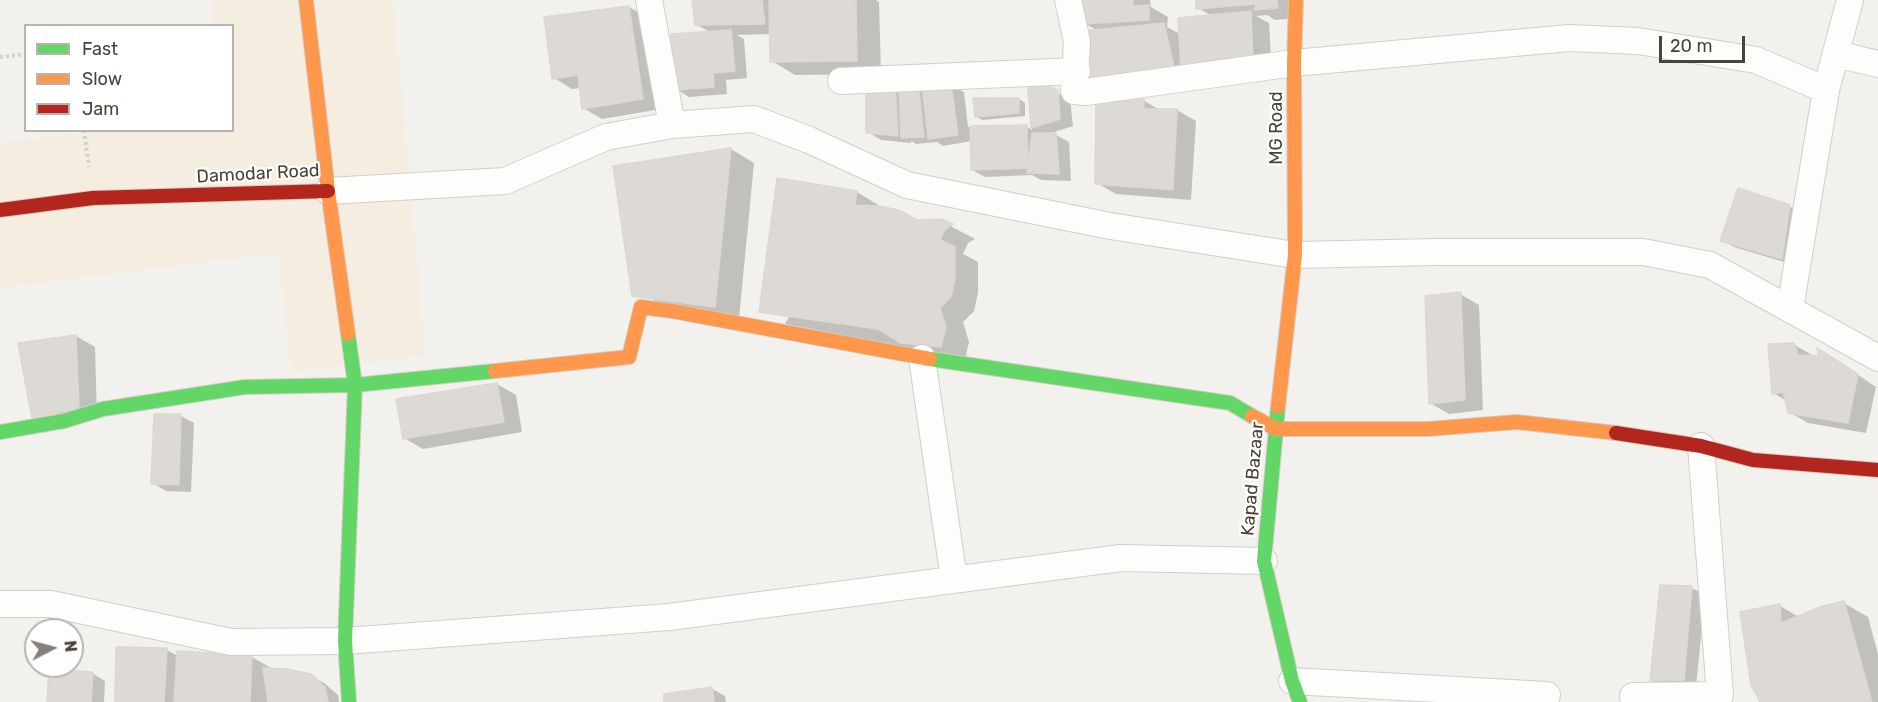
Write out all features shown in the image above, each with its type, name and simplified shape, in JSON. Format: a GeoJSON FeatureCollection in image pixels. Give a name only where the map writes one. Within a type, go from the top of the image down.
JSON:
{"type":"FeatureCollection","features":[{"type":"Feature","properties":{"kind":"street","name":"Damodar Road"},"geometry":{"type":"LineString","coordinates":[[0,210],[93,198],[328,191],[306,0]]}},
{"type":"Feature","properties":{"kind":"street"},"geometry":{"type":"LineString","coordinates":[[649,0],[672,124]]}},
{"type":"Feature","properties":{"kind":"street"},"geometry":{"type":"LineString","coordinates":[[1068,0],[1077,42],[1074,91],[1086,92],[1294,63],[1569,38],[1638,41],[1756,60],[1826,90]]}},
{"type":"Feature","properties":{"kind":"street","name":"MG Road"},"geometry":{"type":"LineString","coordinates":[[1295,255],[1296,0]]}},
{"type":"Feature","properties":{"kind":"street"},"geometry":{"type":"LineString","coordinates":[[1790,309],[1826,90],[1850,0]]}},
{"type":"Feature","properties":{"kind":"street"},"geometry":{"type":"LineString","coordinates":[[1836,54],[1878,64]]}},
{"type":"Feature","properties":{"kind":"street"},"geometry":{"type":"LineString","coordinates":[[842,81],[1077,71]]}},
{"type":"Feature","properties":{"kind":"street"},"geometry":{"type":"LineString","coordinates":[[349,702],[345,641],[355,385],[328,191],[505,181],[606,136],[672,124],[753,119],[809,140],[907,185],[1110,226],[1295,255],[1643,252],[1710,265],[1878,358]]}},
{"type":"Feature","properties":{"kind":"street","name":"Kapad Bazaar"},"geometry":{"type":"LineString","coordinates":[[1295,255],[1264,561],[1296,691]]}},
{"type":"Feature","properties":{"kind":"street"},"geometry":{"type":"LineString","coordinates":[[0,432],[64,421],[103,409],[245,387],[355,385],[629,357],[641,307],[922,358],[1230,403],[1276,429],[1428,429],[1517,422],[1701,446],[1753,460],[1878,470]]}},
{"type":"Feature","properties":{"kind":"street"},"geometry":{"type":"LineString","coordinates":[[922,358],[954,580]]}},
{"type":"Feature","properties":{"kind":"street"},"geometry":{"type":"LineString","coordinates":[[1634,702],[1633,696],[1720,695],[1701,446]]}},
{"type":"Feature","properties":{"kind":"street"},"geometry":{"type":"LineString","coordinates":[[0,603],[51,604],[231,642],[345,641],[669,617],[1121,558],[1264,561]]}},
{"type":"Feature","properties":{"kind":"street"},"geometry":{"type":"LineString","coordinates":[[1296,691],[1546,695]]}},
{"type":"Feature","properties":{"kind":"path"},"geometry":{"type":"LineString","coordinates":[[0,57],[24,54]]}},
{"type":"Feature","properties":{"kind":"path"},"geometry":{"type":"LineString","coordinates":[[84,132],[93,198]]}},
{"type":"Feature","properties":{"kind":"shaded area"},"geometry":{"type":"Polygon","coordinates":[[[211,0],[393,0],[426,356],[291,371],[278,253],[0,288],[0,143],[85,132],[234,132],[234,24],[215,24],[211,0]]]}},
{"type":"Feature","properties":{"kind":"building"},"geometry":{"type":"Polygon","coordinates":[[[692,0],[762,0],[765,24],[695,25],[692,0]]]}},
{"type":"Feature","properties":{"kind":"building"},"geometry":{"type":"Polygon","coordinates":[[[769,0],[856,0],[857,61],[770,62],[769,0]]]}},
{"type":"Feature","properties":{"kind":"building"},"geometry":{"type":"Polygon","coordinates":[[[1078,0],[1133,0],[1133,6],[1149,5],[1149,20],[1083,24],[1078,0]]]}},
{"type":"Feature","properties":{"kind":"building"},"geometry":{"type":"Polygon","coordinates":[[[1196,0],[1277,0],[1278,8],[1254,10],[1256,4],[1196,9],[1196,0]]]}},
{"type":"Feature","properties":{"kind":"building"},"geometry":{"type":"Polygon","coordinates":[[[629,6],[643,99],[582,109],[578,75],[552,79],[544,17],[629,6]]]}},
{"type":"Feature","properties":{"kind":"building"},"geometry":{"type":"Polygon","coordinates":[[[1251,11],[1253,64],[1181,70],[1178,18],[1251,11]]]}},
{"type":"Feature","properties":{"kind":"building"},"geometry":{"type":"Polygon","coordinates":[[[1164,23],[1175,72],[1089,78],[1082,31],[1164,23]]]}},
{"type":"Feature","properties":{"kind":"building"},"geometry":{"type":"Polygon","coordinates":[[[731,30],[735,71],[713,73],[714,87],[675,90],[671,34],[731,30]]]}},
{"type":"Feature","properties":{"kind":"building"},"geometry":{"type":"Polygon","coordinates":[[[1027,77],[1058,90],[1060,119],[1031,128],[1027,77]]]}},
{"type":"Feature","properties":{"kind":"building"},"geometry":{"type":"Polygon","coordinates":[[[918,82],[924,137],[901,138],[899,85],[918,82]]]}},
{"type":"Feature","properties":{"kind":"building"},"geometry":{"type":"Polygon","coordinates":[[[895,83],[898,136],[866,133],[866,87],[895,83]]]}},
{"type":"Feature","properties":{"kind":"building"},"geometry":{"type":"Polygon","coordinates":[[[951,83],[958,135],[928,139],[922,84],[951,83]]]}},
{"type":"Feature","properties":{"kind":"building"},"geometry":{"type":"Polygon","coordinates":[[[973,98],[1019,98],[1019,113],[975,117],[973,98]]]}},
{"type":"Feature","properties":{"kind":"building"},"geometry":{"type":"Polygon","coordinates":[[[1096,99],[1144,99],[1144,109],[1177,109],[1173,190],[1095,184],[1096,99]]]}},
{"type":"Feature","properties":{"kind":"building"},"geometry":{"type":"Polygon","coordinates":[[[1027,125],[1028,168],[971,170],[970,126],[1027,125]]]}},
{"type":"Feature","properties":{"kind":"building"},"geometry":{"type":"Polygon","coordinates":[[[1032,133],[1056,133],[1059,174],[1027,173],[1032,133]]]}},
{"type":"Feature","properties":{"kind":"building"},"geometry":{"type":"Polygon","coordinates":[[[731,148],[715,307],[632,296],[613,166],[731,148]]]}},
{"type":"Feature","properties":{"kind":"building"},"geometry":{"type":"Polygon","coordinates":[[[777,178],[857,191],[855,205],[899,210],[917,220],[941,219],[953,224],[945,230],[940,240],[955,247],[955,279],[951,297],[940,308],[946,327],[941,347],[901,343],[878,329],[759,312],[777,178]]]}},
{"type":"Feature","properties":{"kind":"building"},"geometry":{"type":"Polygon","coordinates":[[[1738,188],[1790,205],[1782,259],[1720,241],[1738,188]]]}},
{"type":"Feature","properties":{"kind":"building"},"geometry":{"type":"Polygon","coordinates":[[[1461,292],[1465,400],[1429,404],[1425,296],[1461,292]]]}},
{"type":"Feature","properties":{"kind":"building"},"geometry":{"type":"Polygon","coordinates":[[[76,335],[79,408],[32,419],[18,343],[76,335]]]}},
{"type":"Feature","properties":{"kind":"building"},"geometry":{"type":"Polygon","coordinates":[[[1794,343],[1798,355],[1819,356],[1817,348],[1858,374],[1848,423],[1788,413],[1783,392],[1772,394],[1768,344],[1794,343]]]}},
{"type":"Feature","properties":{"kind":"building"},"geometry":{"type":"Polygon","coordinates":[[[497,383],[504,422],[403,439],[396,399],[497,383]]]}},
{"type":"Feature","properties":{"kind":"building"},"geometry":{"type":"Polygon","coordinates":[[[154,414],[181,414],[179,485],[151,484],[154,414]]]}},
{"type":"Feature","properties":{"kind":"building"},"geometry":{"type":"Polygon","coordinates":[[[1660,585],[1692,586],[1684,680],[1650,681],[1660,585]]]}},
{"type":"Feature","properties":{"kind":"building"},"geometry":{"type":"Polygon","coordinates":[[[1844,601],[1872,702],[1760,702],[1751,685],[1740,612],[1780,604],[1781,623],[1823,606],[1844,601]]]}},
{"type":"Feature","properties":{"kind":"building"},"geometry":{"type":"Polygon","coordinates":[[[116,647],[167,648],[164,702],[115,702],[116,647]]]}},
{"type":"Feature","properties":{"kind":"building"},"geometry":{"type":"Polygon","coordinates":[[[177,651],[252,655],[250,702],[174,702],[177,651]]]}},
{"type":"Feature","properties":{"kind":"building"},"geometry":{"type":"Polygon","coordinates":[[[263,668],[287,669],[311,674],[325,687],[328,702],[268,702],[263,668]]]}},
{"type":"Feature","properties":{"kind":"building"},"geometry":{"type":"Polygon","coordinates":[[[84,671],[93,672],[91,702],[47,702],[48,678],[84,678],[84,671]]]}},
{"type":"Feature","properties":{"kind":"building"},"geometry":{"type":"Polygon","coordinates":[[[712,687],[714,702],[664,702],[664,694],[712,687]]]}},
{"type":"Feature","properties":{"kind":"traffic: fast"},"geometry":{"type":"LineString","coordinates":[[348,334],[355,385],[345,641],[349,702]]}},
{"type":"Feature","properties":{"kind":"traffic: fast"},"geometry":{"type":"LineString","coordinates":[[930,359],[1230,403],[1252,416]]}},
{"type":"Feature","properties":{"kind":"traffic: fast"},"geometry":{"type":"LineString","coordinates":[[0,432],[64,421],[103,409],[245,387],[355,385],[495,371]]}},
{"type":"Feature","properties":{"kind":"traffic: fast"},"geometry":{"type":"LineString","coordinates":[[1278,407],[1264,561],[1292,681],[1300,702]]}},
{"type":"Feature","properties":{"kind":"traffic: slow"},"geometry":{"type":"LineString","coordinates":[[306,0],[328,191],[348,334]]}},
{"type":"Feature","properties":{"kind":"traffic: slow"},"geometry":{"type":"LineString","coordinates":[[1278,407],[1295,255],[1296,0]]}},
{"type":"Feature","properties":{"kind":"traffic: slow"},"geometry":{"type":"LineString","coordinates":[[495,371],[629,357],[641,307],[930,359]]}},
{"type":"Feature","properties":{"kind":"traffic: slow"},"geometry":{"type":"LineString","coordinates":[[1252,416],[1276,429],[1428,429],[1517,422],[1616,433]]}},
{"type":"Feature","properties":{"kind":"traffic: jam"},"geometry":{"type":"LineString","coordinates":[[0,210],[93,198],[328,191]]}},
{"type":"Feature","properties":{"kind":"traffic: jam"},"geometry":{"type":"LineString","coordinates":[[1616,433],[1701,446],[1753,460],[1878,470]]}}]}
